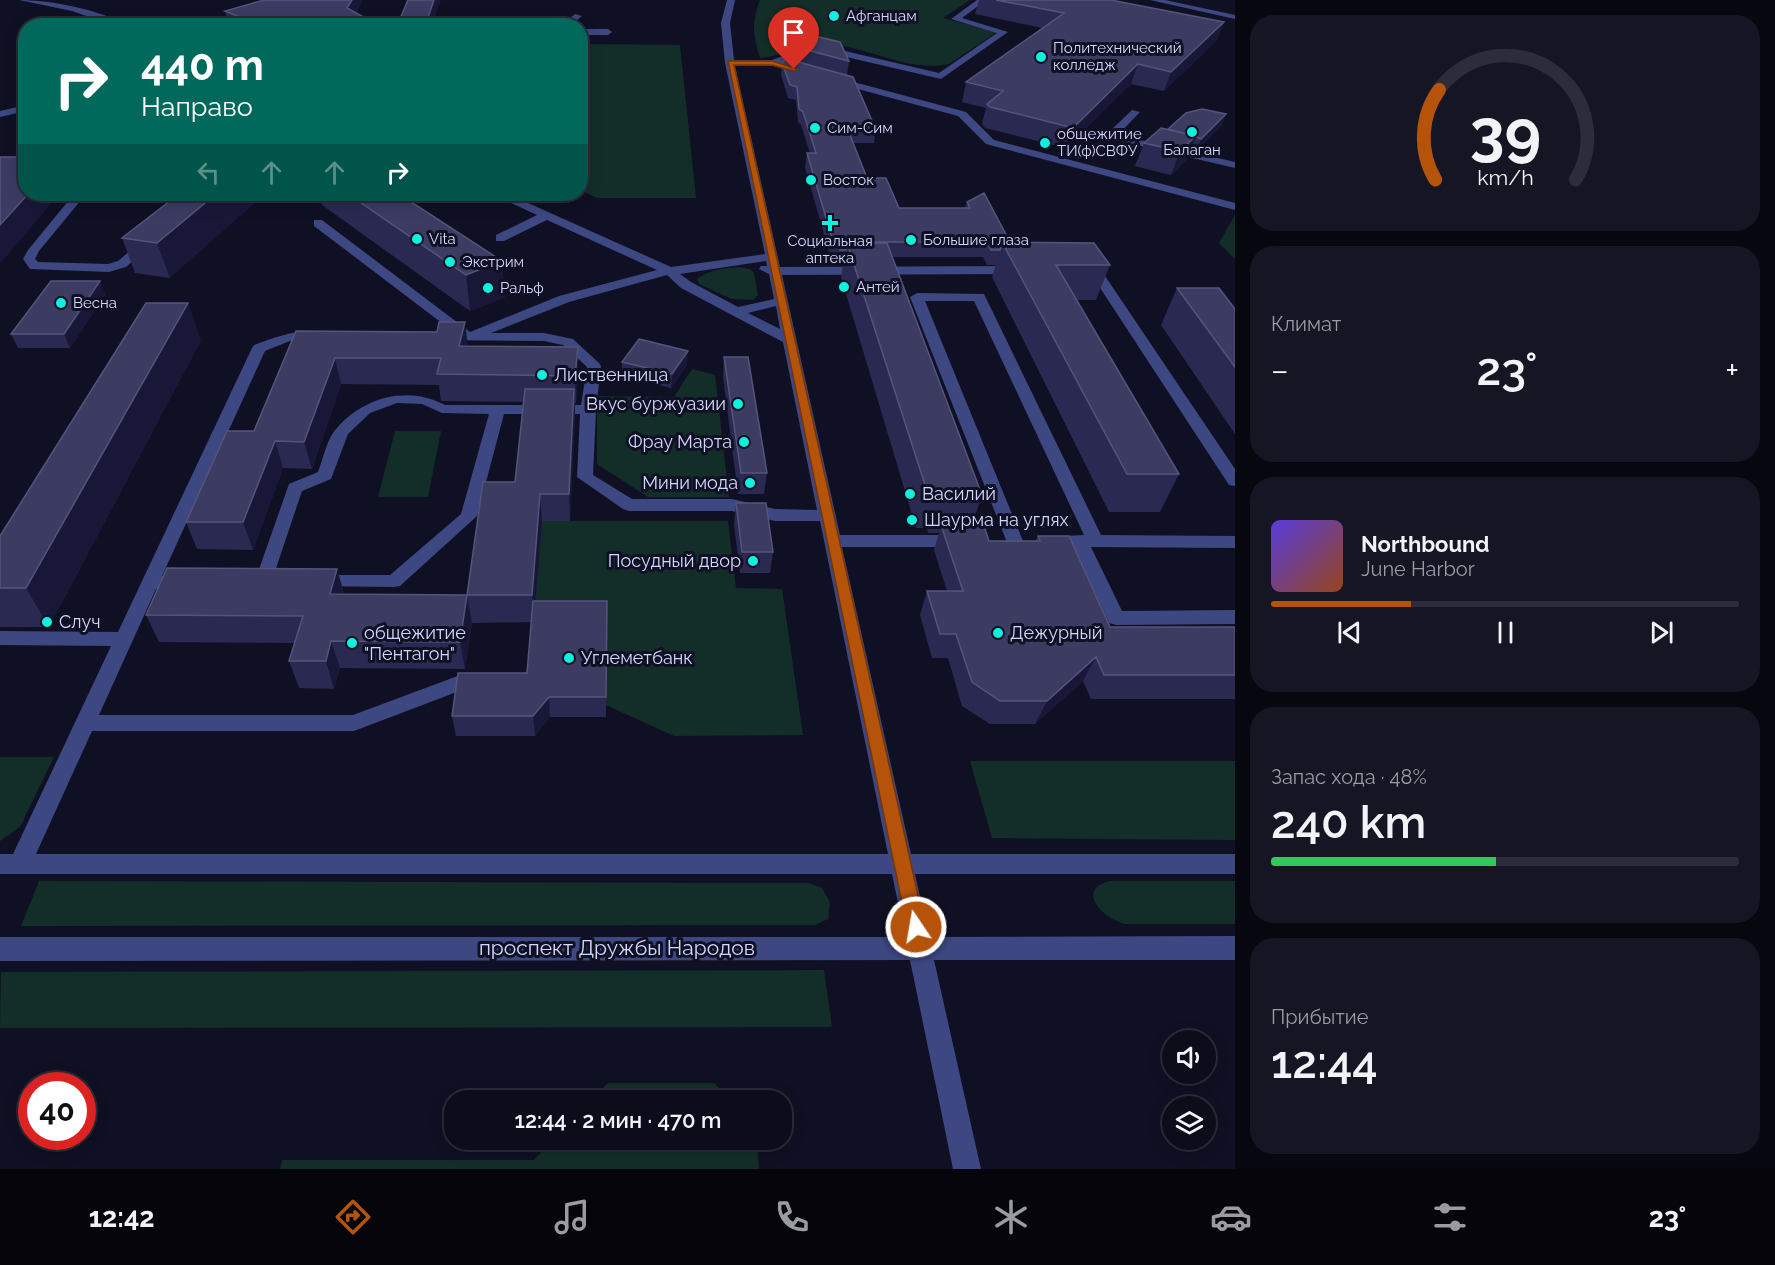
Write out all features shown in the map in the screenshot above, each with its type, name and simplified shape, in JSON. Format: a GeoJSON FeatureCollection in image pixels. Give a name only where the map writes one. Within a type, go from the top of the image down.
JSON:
{"type":"FeatureCollection","features":[{"type":"Feature","properties":{"kind":"street"},"geometry":{"type":"LineString","coordinates":[[23,0],[74,9],[101,18]]}},
{"type":"Feature","properties":{"kind":"street"},"geometry":{"type":"LineString","coordinates":[[731,0],[727,6],[725,27],[730,63],[967,1169]]}},
{"type":"Feature","properties":{"kind":"street"},"geometry":{"type":"LineString","coordinates":[[772,63],[815,47],[941,76],[1004,32],[955,19],[982,0]]}},
{"type":"Feature","properties":{"kind":"street"},"geometry":{"type":"LineString","coordinates":[[1154,0],[1235,17]]}},
{"type":"Feature","properties":{"kind":"street"},"geometry":{"type":"LineString","coordinates":[[588,32],[608,32]]}},
{"type":"Feature","properties":{"kind":"street"},"geometry":{"type":"LineString","coordinates":[[730,63],[772,63],[817,75]]}},
{"type":"Feature","properties":{"kind":"street"},"geometry":{"type":"LineString","coordinates":[[828,78],[962,114],[990,142],[1235,207]]}},
{"type":"Feature","properties":{"kind":"street"},"geometry":{"type":"LineString","coordinates":[[0,114],[18,110]]}},
{"type":"Feature","properties":{"kind":"street"},"geometry":{"type":"LineString","coordinates":[[1136,112],[1111,136],[1235,165]]}},
{"type":"Feature","properties":{"kind":"street"},"geometry":{"type":"LineString","coordinates":[[74,201],[34,250],[29,259],[34,266],[109,268],[122,264],[155,236]]}},
{"type":"Feature","properties":{"kind":"street"},"geometry":{"type":"LineString","coordinates":[[516,201],[669,271],[686,285],[790,340]]}},
{"type":"Feature","properties":{"kind":"street"},"geometry":{"type":"LineString","coordinates":[[500,237],[547,215]]}},
{"type":"Feature","properties":{"kind":"street"},"geometry":{"type":"LineString","coordinates":[[318,223],[469,337]]}},
{"type":"Feature","properties":{"kind":"street"},"geometry":{"type":"LineString","coordinates":[[469,337],[564,299],[669,271],[772,256]]}},
{"type":"Feature","properties":{"kind":"street"},"geometry":{"type":"LineString","coordinates":[[737,261],[775,271],[1036,270]]}},
{"type":"Feature","properties":{"kind":"street"},"geometry":{"type":"LineString","coordinates":[[1072,270],[1095,270],[1235,482]]}},
{"type":"Feature","properties":{"kind":"street"},"geometry":{"type":"LineString","coordinates":[[1014,541],[917,297],[979,297],[1088,542],[1116,618],[1235,617]]}},
{"type":"Feature","properties":{"kind":"street"},"geometry":{"type":"LineString","coordinates":[[738,311],[781,301]]}},
{"type":"Feature","properties":{"kind":"street"},"geometry":{"type":"LineString","coordinates":[[334,337],[288,337],[259,348],[85,723],[10,864],[1235,864]]}},
{"type":"Feature","properties":{"kind":"street"},"geometry":{"type":"LineString","coordinates":[[424,337],[544,337],[568,342],[594,366],[588,410],[585,477],[629,505],[732,505],[775,515],[828,516]]}},
{"type":"Feature","properties":{"kind":"street"},"geometry":{"type":"LineString","coordinates":[[264,581],[295,488],[325,475],[341,432],[366,410],[395,399],[425,400],[442,409],[588,410]]}},
{"type":"Feature","properties":{"kind":"street"},"geometry":{"type":"LineString","coordinates":[[230,581],[394,581],[469,516],[498,410]]}},
{"type":"Feature","properties":{"kind":"street"},"geometry":{"type":"LineString","coordinates":[[833,541],[1235,542]]}},
{"type":"Feature","properties":{"kind":"street"},"geometry":{"type":"LineString","coordinates":[[150,583],[196,582]]}},
{"type":"Feature","properties":{"kind":"street"},"geometry":{"type":"LineString","coordinates":[[0,638],[124,639]]}},
{"type":"Feature","properties":{"kind":"street"},"geometry":{"type":"LineString","coordinates":[[85,723],[354,723],[463,682]]}},
{"type":"Feature","properties":{"kind":"street","name":"проспект Дружбы Народов"},"geometry":{"type":"LineString","coordinates":[[0,949],[1235,948]]}},
{"type":"Feature","properties":{"kind":"green space"},"geometry":{"type":"Polygon","coordinates":[[[760,0],[970,0],[943,18],[997,32],[949,64],[934,66],[903,62],[858,49],[827,44],[808,45],[778,55],[760,58],[754,29],[760,0]]]}},
{"type":"Feature","properties":{"kind":"green space"},"geometry":{"type":"Polygon","coordinates":[[[590,44],[680,45],[696,198],[597,198],[588,194],[588,51],[590,44]]]}},
{"type":"Feature","properties":{"kind":"green space"},"geometry":{"type":"Polygon","coordinates":[[[1235,215],[1235,259],[1219,243],[1235,215]]]}},
{"type":"Feature","properties":{"kind":"green space"},"geometry":{"type":"Polygon","coordinates":[[[739,267],[750,269],[754,273],[758,295],[753,300],[732,299],[699,284],[697,279],[711,272],[739,267]]]}},
{"type":"Feature","properties":{"kind":"green space"},"geometry":{"type":"Polygon","coordinates":[[[692,369],[715,375],[729,497],[648,497],[597,464],[597,396],[674,397],[692,369]]]}},
{"type":"Feature","properties":{"kind":"green space"},"geometry":{"type":"Polygon","coordinates":[[[395,431],[441,431],[428,497],[378,497],[395,431]]]}},
{"type":"Feature","properties":{"kind":"green space"},"geometry":{"type":"Polygon","coordinates":[[[542,521],[728,521],[736,588],[782,589],[803,735],[674,736],[606,705],[534,622],[542,521]]]}},
{"type":"Feature","properties":{"kind":"green space"},"geometry":{"type":"Polygon","coordinates":[[[0,757],[54,757],[20,827],[0,841],[0,757]]]}},
{"type":"Feature","properties":{"kind":"green space"},"geometry":{"type":"Polygon","coordinates":[[[970,761],[1235,761],[1235,840],[992,838],[970,761]]]}},
{"type":"Feature","properties":{"kind":"green space"},"geometry":{"type":"Polygon","coordinates":[[[39,881],[809,883],[822,888],[830,902],[828,919],[815,925],[21,926],[39,881]]]}},
{"type":"Feature","properties":{"kind":"green space"},"geometry":{"type":"Polygon","coordinates":[[[1110,881],[1235,881],[1235,924],[1125,924],[1102,911],[1093,897],[1099,885],[1110,881]]]}},
{"type":"Feature","properties":{"kind":"green space"},"geometry":{"type":"Polygon","coordinates":[[[824,970],[832,1027],[0,1028],[1,972],[824,970]]]}},
{"type":"Feature","properties":{"kind":"green space"},"geometry":{"type":"Polygon","coordinates":[[[608,1083],[714,1083],[721,1090],[601,1090],[608,1083]]]}},
{"type":"Feature","properties":{"kind":"green space"},"geometry":{"type":"Polygon","coordinates":[[[544,1150],[758,1150],[759,1169],[280,1169],[282,1160],[534,1160],[544,1150]]]}},
{"type":"Feature","properties":{"kind":"building"},"geometry":{"type":"Polygon","coordinates":[[[264,0],[352,0],[347,8],[365,18],[243,18],[225,11],[264,0]]]}},
{"type":"Feature","properties":{"kind":"building"},"geometry":{"type":"Polygon","coordinates":[[[408,0],[434,0],[428,18],[400,18],[408,0]]]}},
{"type":"Feature","properties":{"kind":"building"},"geometry":{"type":"Polygon","coordinates":[[[996,0],[1111,0],[1224,22],[1171,72],[1138,64],[1073,128],[990,107],[987,104],[1003,91],[966,82],[1064,13],[996,0]]]}},
{"type":"Feature","properties":{"kind":"building"},"geometry":{"type":"Polygon","coordinates":[[[819,37],[840,42],[849,61],[799,48],[819,37]]]}},
{"type":"Feature","properties":{"kind":"building"},"geometry":{"type":"Polygon","coordinates":[[[787,59],[853,77],[876,130],[848,130],[867,178],[886,178],[899,208],[970,208],[967,202],[984,193],[1010,242],[1002,242],[1000,250],[991,250],[987,242],[875,242],[847,243],[846,250],[840,250],[838,242],[833,242],[807,153],[816,153],[803,112],[799,109],[797,87],[790,85],[782,62],[787,59]]]}},
{"type":"Feature","properties":{"kind":"building"},"geometry":{"type":"Polygon","coordinates":[[[1202,109],[1226,114],[1201,139],[1168,129],[1186,113],[1202,109]]]}},
{"type":"Feature","properties":{"kind":"building"},"geometry":{"type":"Polygon","coordinates":[[[1161,128],[1196,136],[1180,151],[1144,143],[1161,128]]]}},
{"type":"Feature","properties":{"kind":"building"},"geometry":{"type":"Polygon","coordinates":[[[0,157],[18,157],[18,201],[22,201],[0,225],[0,157]]]}},
{"type":"Feature","properties":{"kind":"building"},"geometry":{"type":"Polygon","coordinates":[[[170,201],[208,201],[157,243],[122,238],[170,201]]]}},
{"type":"Feature","properties":{"kind":"building"},"geometry":{"type":"Polygon","coordinates":[[[358,201],[410,201],[502,261],[466,275],[358,201]]]}},
{"type":"Feature","properties":{"kind":"building"},"geometry":{"type":"Polygon","coordinates":[[[1002,242],[1094,243],[1110,265],[1056,265],[1179,474],[1127,474],[1002,242]]]}},
{"type":"Feature","properties":{"kind":"building"},"geometry":{"type":"Polygon","coordinates":[[[847,243],[887,243],[982,495],[939,495],[938,491],[927,491],[847,243]]]}},
{"type":"Feature","properties":{"kind":"building"},"geometry":{"type":"Polygon","coordinates":[[[51,281],[100,281],[64,334],[11,334],[51,281]]]}},
{"type":"Feature","properties":{"kind":"building"},"geometry":{"type":"Polygon","coordinates":[[[1177,288],[1219,288],[1235,309],[1235,367],[1177,288]]]}},
{"type":"Feature","properties":{"kind":"building"},"geometry":{"type":"Polygon","coordinates":[[[146,303],[188,303],[26,588],[0,588],[0,536],[146,303]]]}},
{"type":"Feature","properties":{"kind":"building"},"geometry":{"type":"Polygon","coordinates":[[[439,322],[465,322],[459,346],[578,347],[575,376],[437,374],[441,358],[335,358],[304,442],[275,441],[243,522],[186,522],[227,431],[254,431],[296,331],[437,332],[439,322]]]}},
{"type":"Feature","properties":{"kind":"building"},"geometry":{"type":"Polygon","coordinates":[[[639,339],[688,351],[672,374],[622,362],[639,339]]]}},
{"type":"Feature","properties":{"kind":"building"},"geometry":{"type":"Polygon","coordinates":[[[724,357],[748,357],[767,473],[741,473],[724,357]]]}},
{"type":"Feature","properties":{"kind":"building","name":"общежитие \"Пентагон\""},"geometry":{"type":"Polygon","coordinates":[[[525,389],[574,389],[569,494],[540,494],[532,595],[467,595],[483,482],[515,482],[525,389]]]}},
{"type":"Feature","properties":{"kind":"building"},"geometry":{"type":"Polygon","coordinates":[[[736,503],[766,503],[773,552],[742,552],[736,503]]]}},
{"type":"Feature","properties":{"kind":"building"},"geometry":{"type":"Polygon","coordinates":[[[941,525],[984,526],[989,541],[1040,541],[1038,536],[1069,536],[1110,627],[1235,627],[1235,675],[1104,675],[1096,657],[1047,701],[1000,701],[972,682],[956,634],[940,634],[927,591],[963,591],[941,525]]]}},
{"type":"Feature","properties":{"kind":"building"},"geometry":{"type":"Polygon","coordinates":[[[167,568],[337,569],[330,594],[467,595],[460,642],[331,641],[326,661],[289,661],[303,616],[146,615],[167,568]]]}},
{"type":"Feature","properties":{"kind":"building","name":"Углеметбанк"},"geometry":{"type":"Polygon","coordinates":[[[533,601],[607,601],[606,697],[549,697],[533,716],[452,716],[458,673],[527,673],[533,601]]]}},
{"type":"Feature","properties":{"kind":"place","name":"Афганцам"},"geometry":{"type":"Point","coordinates":[834,16]}},
{"type":"Feature","properties":{"kind":"place","name":"Политехнический колледж"},"geometry":{"type":"Point","coordinates":[1041,57]}},
{"type":"Feature","properties":{"kind":"place","name":"Сим-Сим"},"geometry":{"type":"Point","coordinates":[815,128]}},
{"type":"Feature","properties":{"kind":"place","name":"Балаган"},"geometry":{"type":"Point","coordinates":[1192,132]}},
{"type":"Feature","properties":{"kind":"place","name":"общежитие ТИ(ф)СВФУ"},"geometry":{"type":"Point","coordinates":[1045,143]}},
{"type":"Feature","properties":{"kind":"place","name":"Восток"},"geometry":{"type":"Point","coordinates":[811,180]}},
{"type":"Feature","properties":{"kind":"place","name":"Социальная аптека"},"geometry":{"type":"Point","coordinates":[830,223]}},
{"type":"Feature","properties":{"kind":"place","name":"Vita"},"geometry":{"type":"Point","coordinates":[417,239]}},
{"type":"Feature","properties":{"kind":"place","name":"Большие глаза"},"geometry":{"type":"Point","coordinates":[911,240]}},
{"type":"Feature","properties":{"kind":"place","name":"Экстрим"},"geometry":{"type":"Point","coordinates":[450,262]}},
{"type":"Feature","properties":{"kind":"place","name":"Антей"},"geometry":{"type":"Point","coordinates":[844,287]}},
{"type":"Feature","properties":{"kind":"place","name":"Ральф"},"geometry":{"type":"Point","coordinates":[488,288]}},
{"type":"Feature","properties":{"kind":"place","name":"Весна"},"geometry":{"type":"Point","coordinates":[61,303]}},
{"type":"Feature","properties":{"kind":"place","name":"Лиственница"},"geometry":{"type":"Point","coordinates":[542,375]}},
{"type":"Feature","properties":{"kind":"place","name":"Вкус буржуазии"},"geometry":{"type":"Point","coordinates":[738,404]}},
{"type":"Feature","properties":{"kind":"place","name":"Фрау Марта"},"geometry":{"type":"Point","coordinates":[744,442]}},
{"type":"Feature","properties":{"kind":"place","name":"Мини мода"},"geometry":{"type":"Point","coordinates":[750,483]}},
{"type":"Feature","properties":{"kind":"place","name":"Василий"},"geometry":{"type":"Point","coordinates":[910,494]}},
{"type":"Feature","properties":{"kind":"place","name":"Шаурма на углях"},"geometry":{"type":"Point","coordinates":[912,520]}},
{"type":"Feature","properties":{"kind":"place","name":"Посудный двор"},"geometry":{"type":"Point","coordinates":[753,561]}},
{"type":"Feature","properties":{"kind":"place","name":"Случ"},"geometry":{"type":"Point","coordinates":[47,622]}},
{"type":"Feature","properties":{"kind":"place","name":"Дежурный"},"geometry":{"type":"Point","coordinates":[998,633]}},
{"type":"Feature","properties":{"kind":"place","name":"общежитие \"Пентагон\""},"geometry":{"type":"Point","coordinates":[352,643]}},
{"type":"Feature","properties":{"kind":"place","name":"Углеметбанк"},"geometry":{"type":"Point","coordinates":[569,658]}},
{"type":"Feature","properties":{"kind":"route"},"geometry":{"type":"LineString","coordinates":[[794,69],[772,63],[730,63],[916,927]]}}]}
